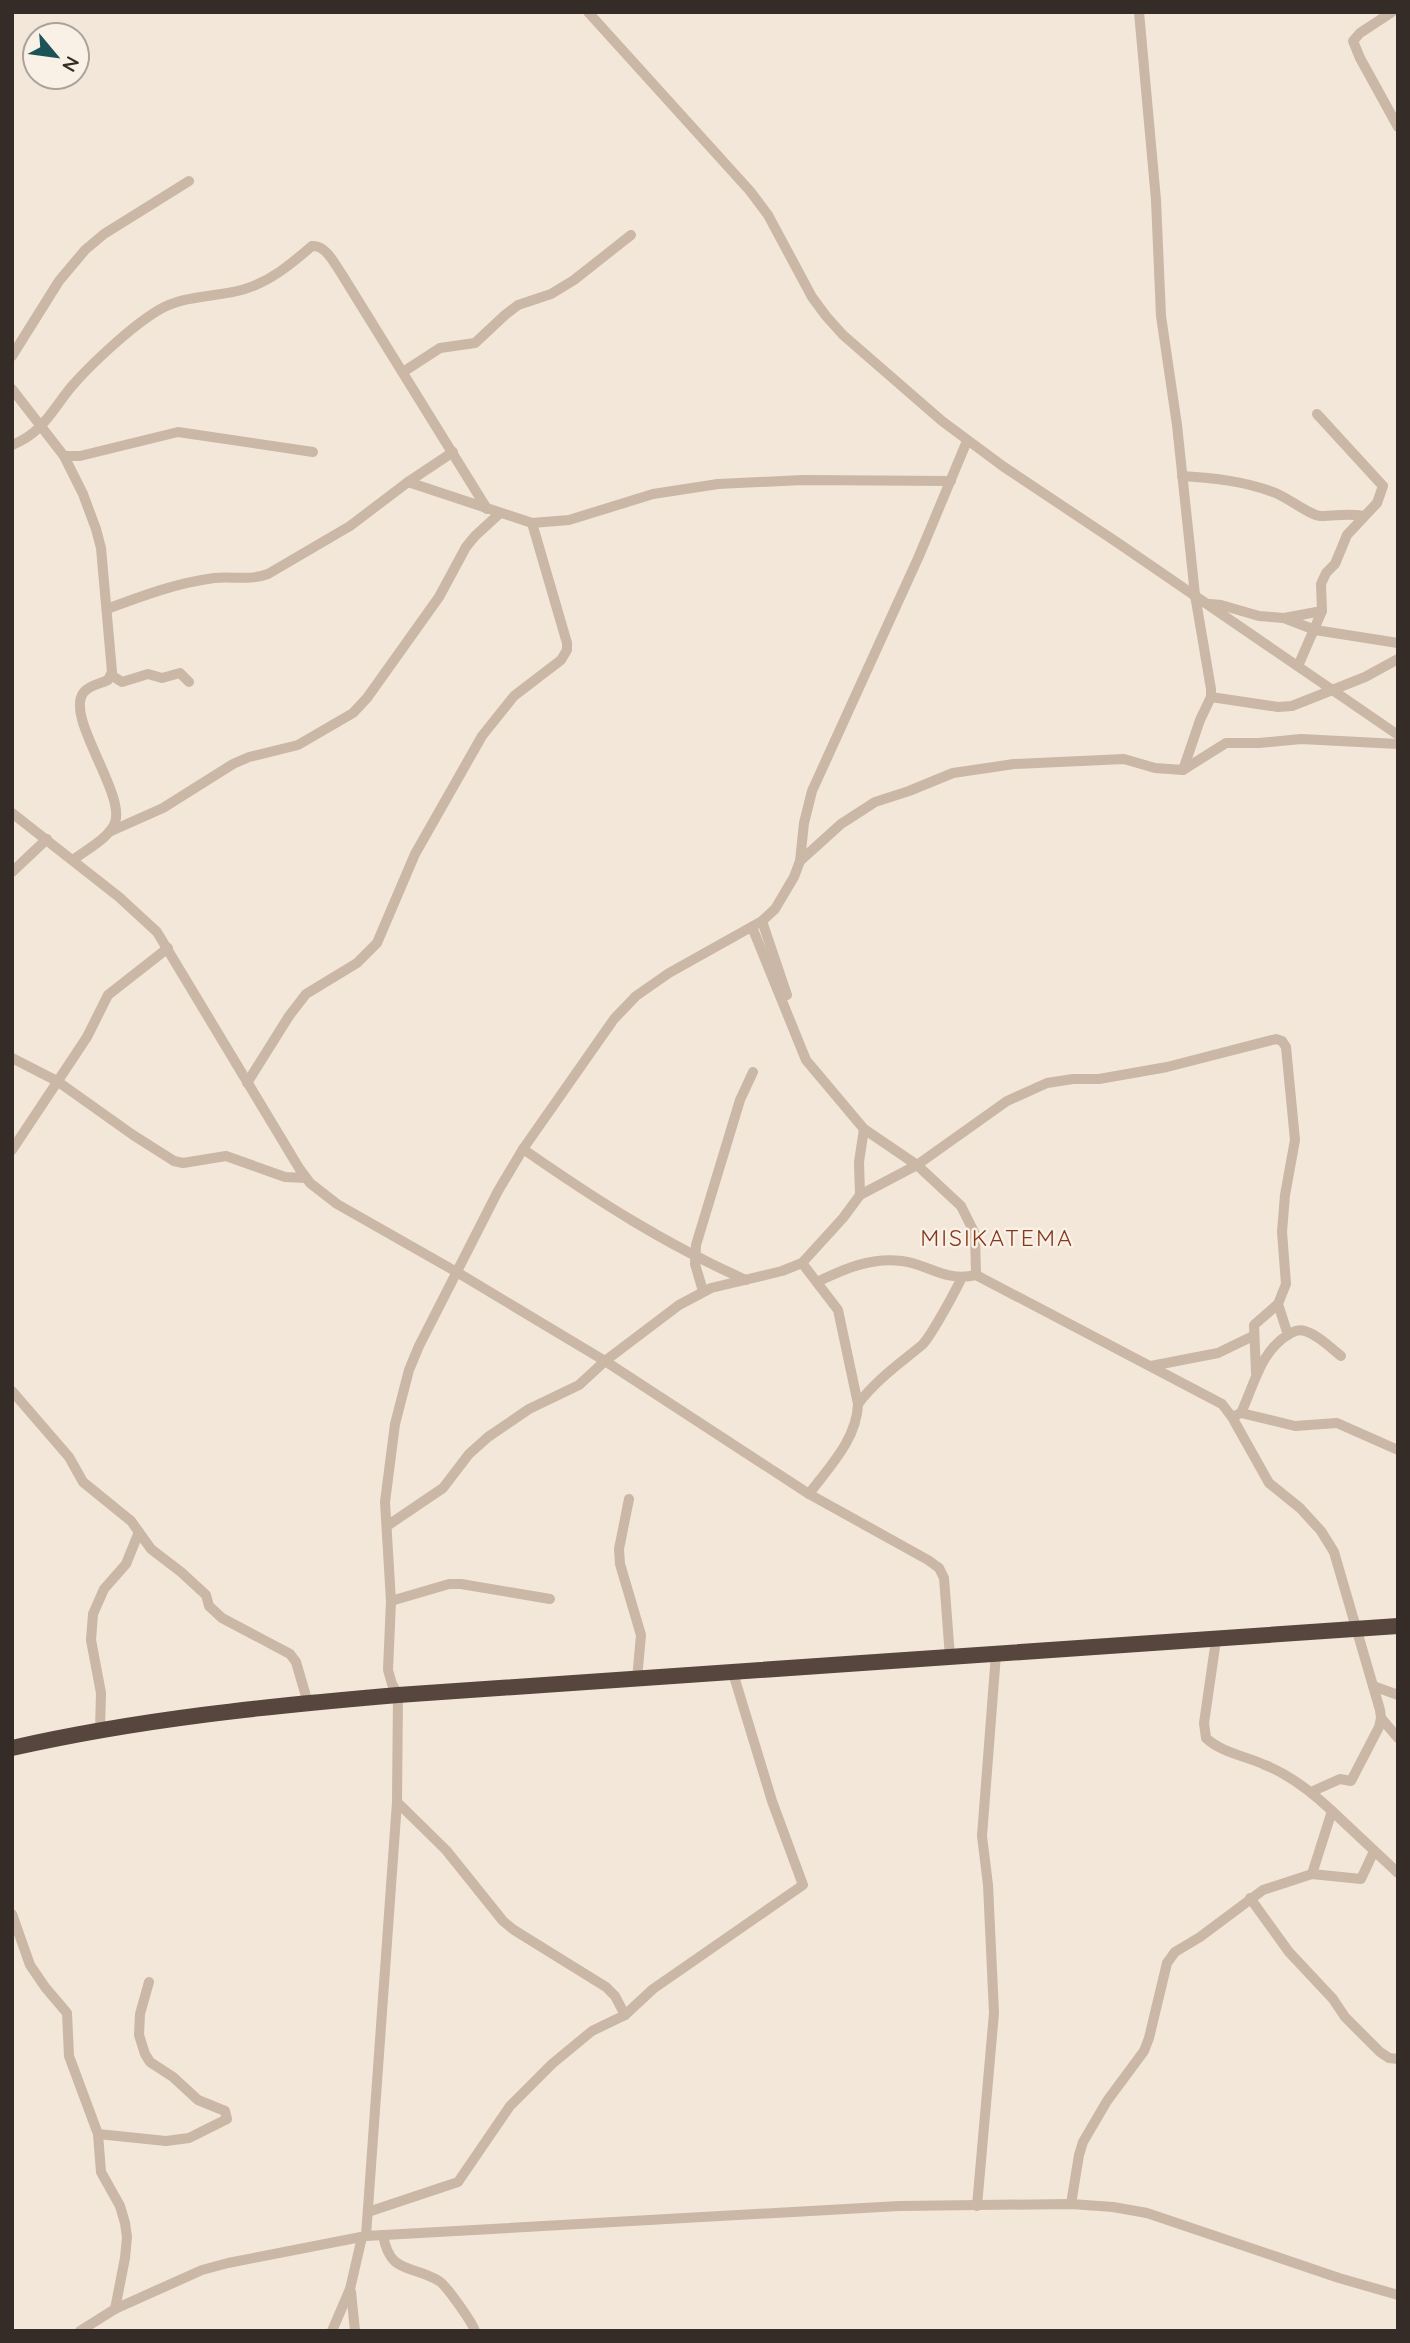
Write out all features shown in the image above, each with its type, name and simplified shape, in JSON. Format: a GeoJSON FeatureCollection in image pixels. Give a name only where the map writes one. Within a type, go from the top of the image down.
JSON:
{"type":"FeatureCollection","features":[{"type":"Feature","properties":{"kind":"highway"},"geometry":{"type":"LineString","coordinates":[[12,1748],[173,1717],[398,1695],[1398,1626]]}},
{"type":"Feature","properties":{"kind":"street"},"geometry":{"type":"LineString","coordinates":[[587,12],[750,191],[768,215],[812,297],[843,334],[888,376],[967,441],[1398,734]]}},
{"type":"Feature","properties":{"kind":"street"},"geometry":{"type":"LineString","coordinates":[[1139,12],[1156,200],[1161,316],[1195,595],[1207,657],[1211,696],[1183,770]]}},
{"type":"Feature","properties":{"kind":"street"},"geometry":{"type":"LineString","coordinates":[[1392,12],[1360,33],[1353,41],[1398,127]]}},
{"type":"Feature","properties":{"kind":"street"},"geometry":{"type":"LineString","coordinates":[[12,356],[60,281],[85,250],[104,234],[189,181]]}},
{"type":"Feature","properties":{"kind":"street"},"geometry":{"type":"LineString","coordinates":[[403,372],[440,348],[475,343],[518,305],[551,294],[574,280],[631,235]]}},
{"type":"Feature","properties":{"kind":"street"},"geometry":{"type":"LineString","coordinates":[[12,445],[41,428],[74,384],[157,311],[190,298],[233,292],[267,281],[312,246],[318,246],[335,263],[487,509]]}},
{"type":"Feature","properties":{"kind":"street"},"geometry":{"type":"LineString","coordinates":[[12,389],[64,456],[83,494],[100,539],[112,657],[111,675],[108,680],[86,690],[81,697],[80,707],[115,805],[116,821],[108,832],[74,860]]}},
{"type":"Feature","properties":{"kind":"street"},"geometry":{"type":"LineString","coordinates":[[1298,666],[1322,611],[1321,584],[1326,573],[1335,564],[1347,535],[1377,503],[1383,486],[1317,414]]}},
{"type":"Feature","properties":{"kind":"street"},"geometry":{"type":"LineString","coordinates":[[64,456],[80,456],[178,432],[313,452]]}},
{"type":"Feature","properties":{"kind":"street"},"geometry":{"type":"LineString","coordinates":[[332,2331],[351,2289],[368,2212],[397,1802],[398,1695],[388,1670],[391,1601],[385,1502],[389,1461],[401,1395],[414,1358],[455,1271],[523,1149],[603,1033],[625,1006],[669,973],[762,921],[782,898],[800,861],[804,823],[812,791],[967,441]]}},
{"type":"Feature","properties":{"kind":"street"},"geometry":{"type":"LineString","coordinates":[[107,609],[186,583],[216,578],[261,577],[350,526],[408,482],[453,453]]}},
{"type":"Feature","properties":{"kind":"street"},"geometry":{"type":"LineString","coordinates":[[1182,477],[1226,479],[1262,488],[1294,501],[1320,516],[1345,513],[1364,516]]}},
{"type":"Feature","properties":{"kind":"street"},"geometry":{"type":"LineString","coordinates":[[408,482],[532,523],[569,520],[653,494],[718,484],[803,480],[951,481]]}},
{"type":"Feature","properties":{"kind":"street"},"geometry":{"type":"LineString","coordinates":[[108,832],[163,808],[233,764],[249,757],[298,745],[352,713],[367,698],[439,597],[466,547],[499,513]]}},
{"type":"Feature","properties":{"kind":"street"},"geometry":{"type":"LineString","coordinates":[[247,1083],[298,1002],[316,987],[357,963],[377,943],[415,854],[482,736],[514,696],[565,655],[565,636],[532,523]]}},
{"type":"Feature","properties":{"kind":"street"},"geometry":{"type":"LineString","coordinates":[[1208,604],[1259,616],[1284,618],[1322,611]]}},
{"type":"Feature","properties":{"kind":"street"},"geometry":{"type":"LineString","coordinates":[[1284,618],[1315,630],[1398,643]]}},
{"type":"Feature","properties":{"kind":"street"},"geometry":{"type":"LineString","coordinates":[[1211,696],[1278,707],[1292,706],[1365,677],[1398,659]]}},
{"type":"Feature","properties":{"kind":"street"},"geometry":{"type":"LineString","coordinates":[[111,675],[122,682],[148,674],[162,677],[180,673],[189,682]]}},
{"type":"Feature","properties":{"kind":"street"},"geometry":{"type":"LineString","coordinates":[[800,861],[857,812],[875,802],[953,773],[1014,764],[1124,759],[1155,768],[1183,770],[1226,743],[1301,739],[1398,744]]}},
{"type":"Feature","properties":{"kind":"street"},"geometry":{"type":"LineString","coordinates":[[12,813],[136,910],[157,932],[306,1178],[337,1204],[605,1361],[809,1494],[939,1568],[946,1586],[950,1657]]}},
{"type":"Feature","properties":{"kind":"street"},"geometry":{"type":"LineString","coordinates":[[12,872],[47,839]]}},
{"type":"Feature","properties":{"kind":"street"},"geometry":{"type":"LineString","coordinates":[[762,921],[786,992],[793,1034],[806,1059],[864,1129],[917,1165],[961,1206],[975,1234],[976,1275]]}},
{"type":"Feature","properties":{"kind":"street"},"geometry":{"type":"LineString","coordinates":[[752,927],[789,1015]]}},
{"type":"Feature","properties":{"kind":"street"},"geometry":{"type":"LineString","coordinates":[[12,1150],[87,1037],[108,995],[168,948]]}},
{"type":"Feature","properties":{"kind":"street"},"geometry":{"type":"LineString","coordinates":[[387,1526],[443,1488],[468,1454],[488,1437],[529,1409],[579,1385],[605,1361],[680,1305],[703,1291],[802,1263],[860,1195],[917,1165],[1007,1101],[1047,1083],[1099,1079],[1167,1067],[1276,1039],[1282,1041],[1286,1047],[1295,1140],[1285,1195],[1282,1232],[1286,1284],[1278,1304],[1255,1322],[1253,1336],[1256,1374]]}},
{"type":"Feature","properties":{"kind":"street"},"geometry":{"type":"LineString","coordinates":[[12,1058],[57,1081],[174,1161],[183,1163],[226,1157],[285,1177],[306,1178]]}},
{"type":"Feature","properties":{"kind":"street"},"geometry":{"type":"LineString","coordinates":[[703,1291],[694,1256],[740,1100],[752,1072]]}},
{"type":"Feature","properties":{"kind":"street"},"geometry":{"type":"LineString","coordinates":[[860,1195],[859,1162],[864,1129]]}},
{"type":"Feature","properties":{"kind":"street"},"geometry":{"type":"LineString","coordinates":[[523,1149],[613,1210],[694,1256],[746,1280]]}},
{"type":"Feature","properties":{"kind":"street"},"geometry":{"type":"LineString","coordinates":[[817,1282],[853,1265],[884,1261],[901,1261],[961,1279],[976,1275],[1114,1349],[1217,1400],[1236,1415],[1272,1487],[1295,1503],[1334,1552],[1381,1718],[1398,1738]]}},
{"type":"Feature","properties":{"kind":"street"},"geometry":{"type":"LineString","coordinates":[[802,1263],[838,1310],[858,1404],[853,1430],[809,1494]]}},
{"type":"Feature","properties":{"kind":"street"},"geometry":{"type":"LineString","coordinates":[[858,1404],[881,1378],[923,1344],[961,1279]]}},
{"type":"Feature","properties":{"kind":"street"},"geometry":{"type":"LineString","coordinates":[[1278,1304],[1288,1335]]}},
{"type":"Feature","properties":{"kind":"street"},"geometry":{"type":"LineString","coordinates":[[1236,1415],[1253,1388],[1256,1374],[1269,1350],[1295,1331],[1307,1331],[1341,1356]]}},
{"type":"Feature","properties":{"kind":"street"},"geometry":{"type":"LineString","coordinates":[[1151,1366],[1219,1353],[1253,1336]]}},
{"type":"Feature","properties":{"kind":"street"},"geometry":{"type":"LineString","coordinates":[[12,1391],[69,1457],[83,1482],[131,1521],[150,1549],[199,1588],[209,1606],[222,1618],[290,1654],[296,1662],[308,1703]]}},
{"type":"Feature","properties":{"kind":"street"},"geometry":{"type":"LineString","coordinates":[[1236,1415],[1295,1426],[1337,1423],[1398,1450]]}},
{"type":"Feature","properties":{"kind":"street"},"geometry":{"type":"LineString","coordinates":[[629,1499],[621,1527],[619,1549],[620,1564],[641,1635],[637,1679]]}},
{"type":"Feature","properties":{"kind":"street"},"geometry":{"type":"LineString","coordinates":[[100,1730],[101,1693],[91,1640],[93,1614],[104,1589],[126,1563],[139,1532]]}},
{"type":"Feature","properties":{"kind":"street"},"geometry":{"type":"LineString","coordinates":[[391,1601],[449,1584],[550,1599]]}},
{"type":"Feature","properties":{"kind":"street"},"geometry":{"type":"LineString","coordinates":[[1216,1640],[1204,1723],[1206,1738],[1232,1753],[1266,1765],[1311,1792],[1398,1873]]}},
{"type":"Feature","properties":{"kind":"street"},"geometry":{"type":"LineString","coordinates":[[976,2206],[994,2013],[988,1885],[982,1836],[996,1654]]}},
{"type":"Feature","properties":{"kind":"street"},"geometry":{"type":"LineString","coordinates":[[368,2212],[458,2182],[510,2106],[552,2064],[592,2031],[625,2015],[653,1989],[684,1966],[803,1885],[779,1822],[733,1673]]}},
{"type":"Feature","properties":{"kind":"street"},"geometry":{"type":"LineString","coordinates":[[1373,1686],[1398,1695]]}},
{"type":"Feature","properties":{"kind":"street"},"geometry":{"type":"LineString","coordinates":[[1311,1792],[1340,1779],[1350,1781],[1381,1718]]}},
{"type":"Feature","properties":{"kind":"street"},"geometry":{"type":"LineString","coordinates":[[397,1802],[446,1850],[503,1920],[514,1930],[607,1987],[625,2015]]}},
{"type":"Feature","properties":{"kind":"street"},"geometry":{"type":"LineString","coordinates":[[1312,1874],[1332,1811]]}},
{"type":"Feature","properties":{"kind":"street"},"geometry":{"type":"LineString","coordinates":[[1071,2204],[1083,2143],[1107,2101],[1144,2052],[1170,1957],[1263,1890],[1312,1874],[1361,1879],[1374,1851]]}},
{"type":"Feature","properties":{"kind":"street"},"geometry":{"type":"LineString","coordinates":[[1250,1898],[1290,1952],[1345,2017],[1380,2052],[1389,2058],[1398,2059]]}},
{"type":"Feature","properties":{"kind":"street"},"geometry":{"type":"LineString","coordinates":[[12,1914],[30,1965],[67,2012],[69,2056],[98,2134],[101,2172],[120,2206],[125,2223],[127,2237],[115,2309]]}},
{"type":"Feature","properties":{"kind":"street"},"geometry":{"type":"LineString","coordinates":[[98,2134],[166,2141],[189,2138],[224,2123],[227,2119],[225,2111],[198,2100],[173,2077],[150,2062],[145,2054],[139,2035],[139,2014],[149,1982]]}},
{"type":"Feature","properties":{"kind":"street"},"geometry":{"type":"LineString","coordinates":[[80,2331],[115,2309],[202,2270],[364,2237],[900,2206],[1071,2204],[1147,2213],[1339,2278],[1398,2295]]}},
{"type":"Feature","properties":{"kind":"street"},"geometry":{"type":"LineString","coordinates":[[383,2235],[385,2248],[393,2262],[442,2282],[471,2321],[475,2331]]}},
{"type":"Feature","properties":{"kind":"street"},"geometry":{"type":"LineString","coordinates":[[351,2289],[355,2331]]}},
{"type":"Feature","properties":{"kind":"district","name":"MISIKATEMA"},"geometry":{"type":"Point","coordinates":[997,1238]}}]}
